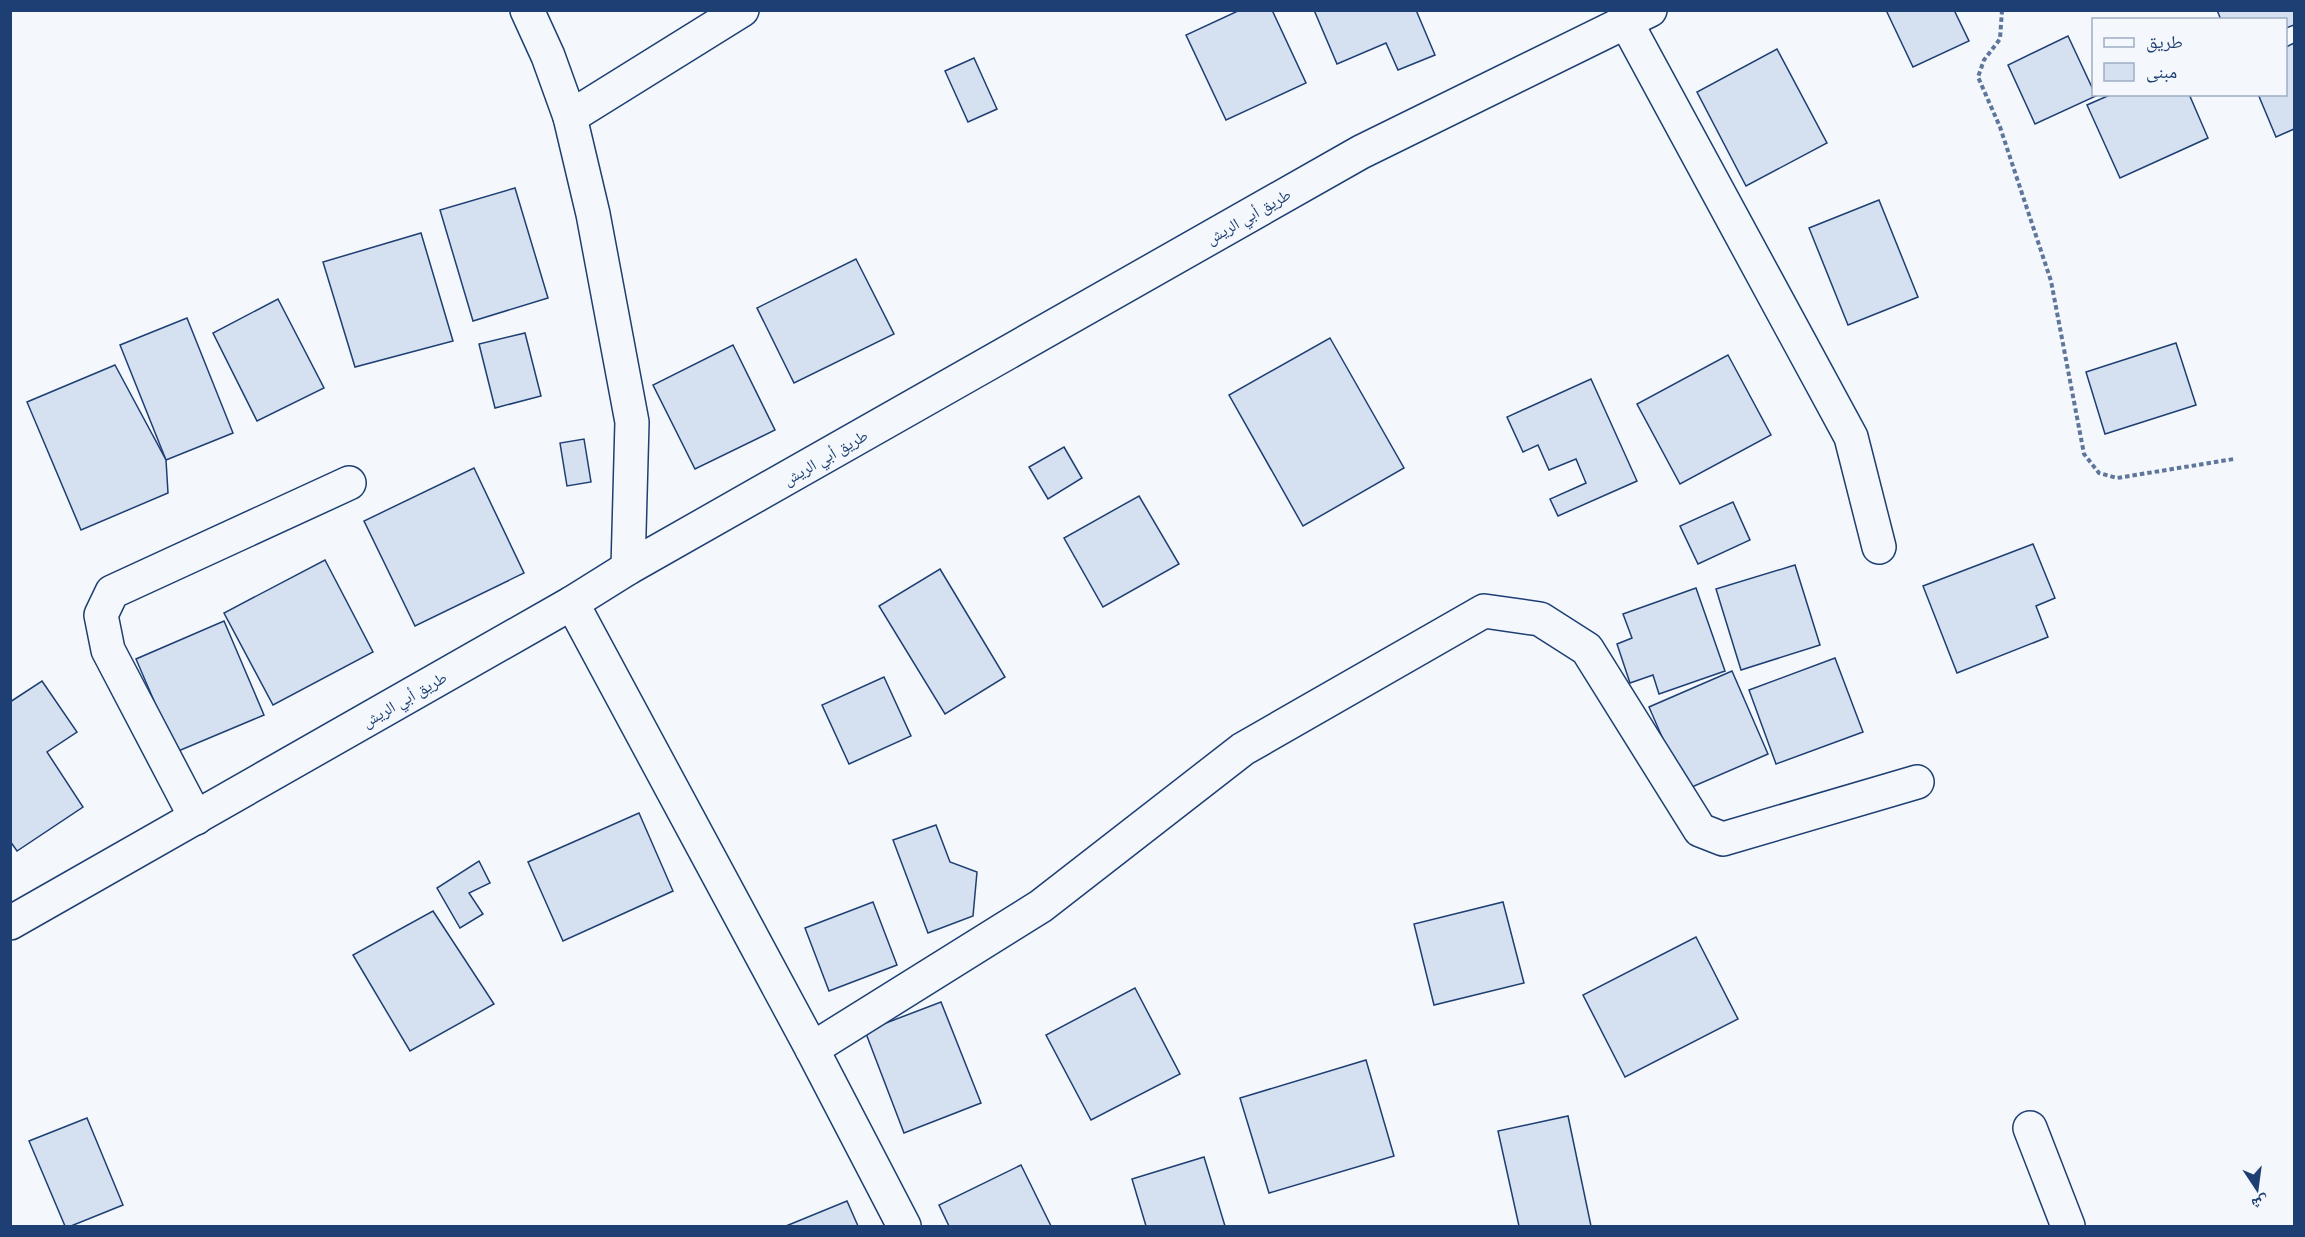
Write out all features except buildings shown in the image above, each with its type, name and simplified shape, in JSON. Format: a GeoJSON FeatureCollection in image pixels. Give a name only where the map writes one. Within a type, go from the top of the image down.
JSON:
{"type":"FeatureCollection","features":[{"type":"Feature","properties":{"kind":"street"},"geometry":{"type":"LineString","coordinates":[[527,10],[548,56],[570,117],[592,214],[632,422],[628,568]]}},
{"type":"Feature","properties":{"kind":"street"},"geometry":{"type":"LineString","coordinates":[[570,117],[742,10]]}},
{"type":"Feature","properties":{"kind":"street"},"geometry":{"type":"LineString","coordinates":[[1638,16],[1851,437],[1880,548]]}},
{"type":"Feature","properties":{"kind":"street","name":"طريق أبي الريش"},"geometry":{"type":"LineString","coordinates":[[10,923],[1360,152],[1638,16]]}},
{"type":"Feature","properties":{"kind":"street"},"geometry":{"type":"LineString","coordinates":[[196,818],[108,650],[102,615],[112,592],[349,483]]}},
{"type":"Feature","properties":{"kind":"street"},"geometry":{"type":"LineString","coordinates":[[572,603],[812,1049],[904,1227]]}},
{"type":"Feature","properties":{"kind":"street"},"geometry":{"type":"LineString","coordinates":[[812,1049],[1041,906],[1243,749],[1484,611],[1540,619],[1587,649],[1700,830],[1723,839],[1917,782]]}},
{"type":"Feature","properties":{"kind":"street"},"geometry":{"type":"LineString","coordinates":[[2030,1128],[2068,1227]]}},
{"type":"Feature","properties":{"kind":"path"},"geometry":{"type":"LineString","coordinates":[[2002,10],[2000,39],[1984,60],[1978,77],[2000,127],[2051,281],[2084,453],[2099,473],[2116,478],[2234,459]]}}]}
